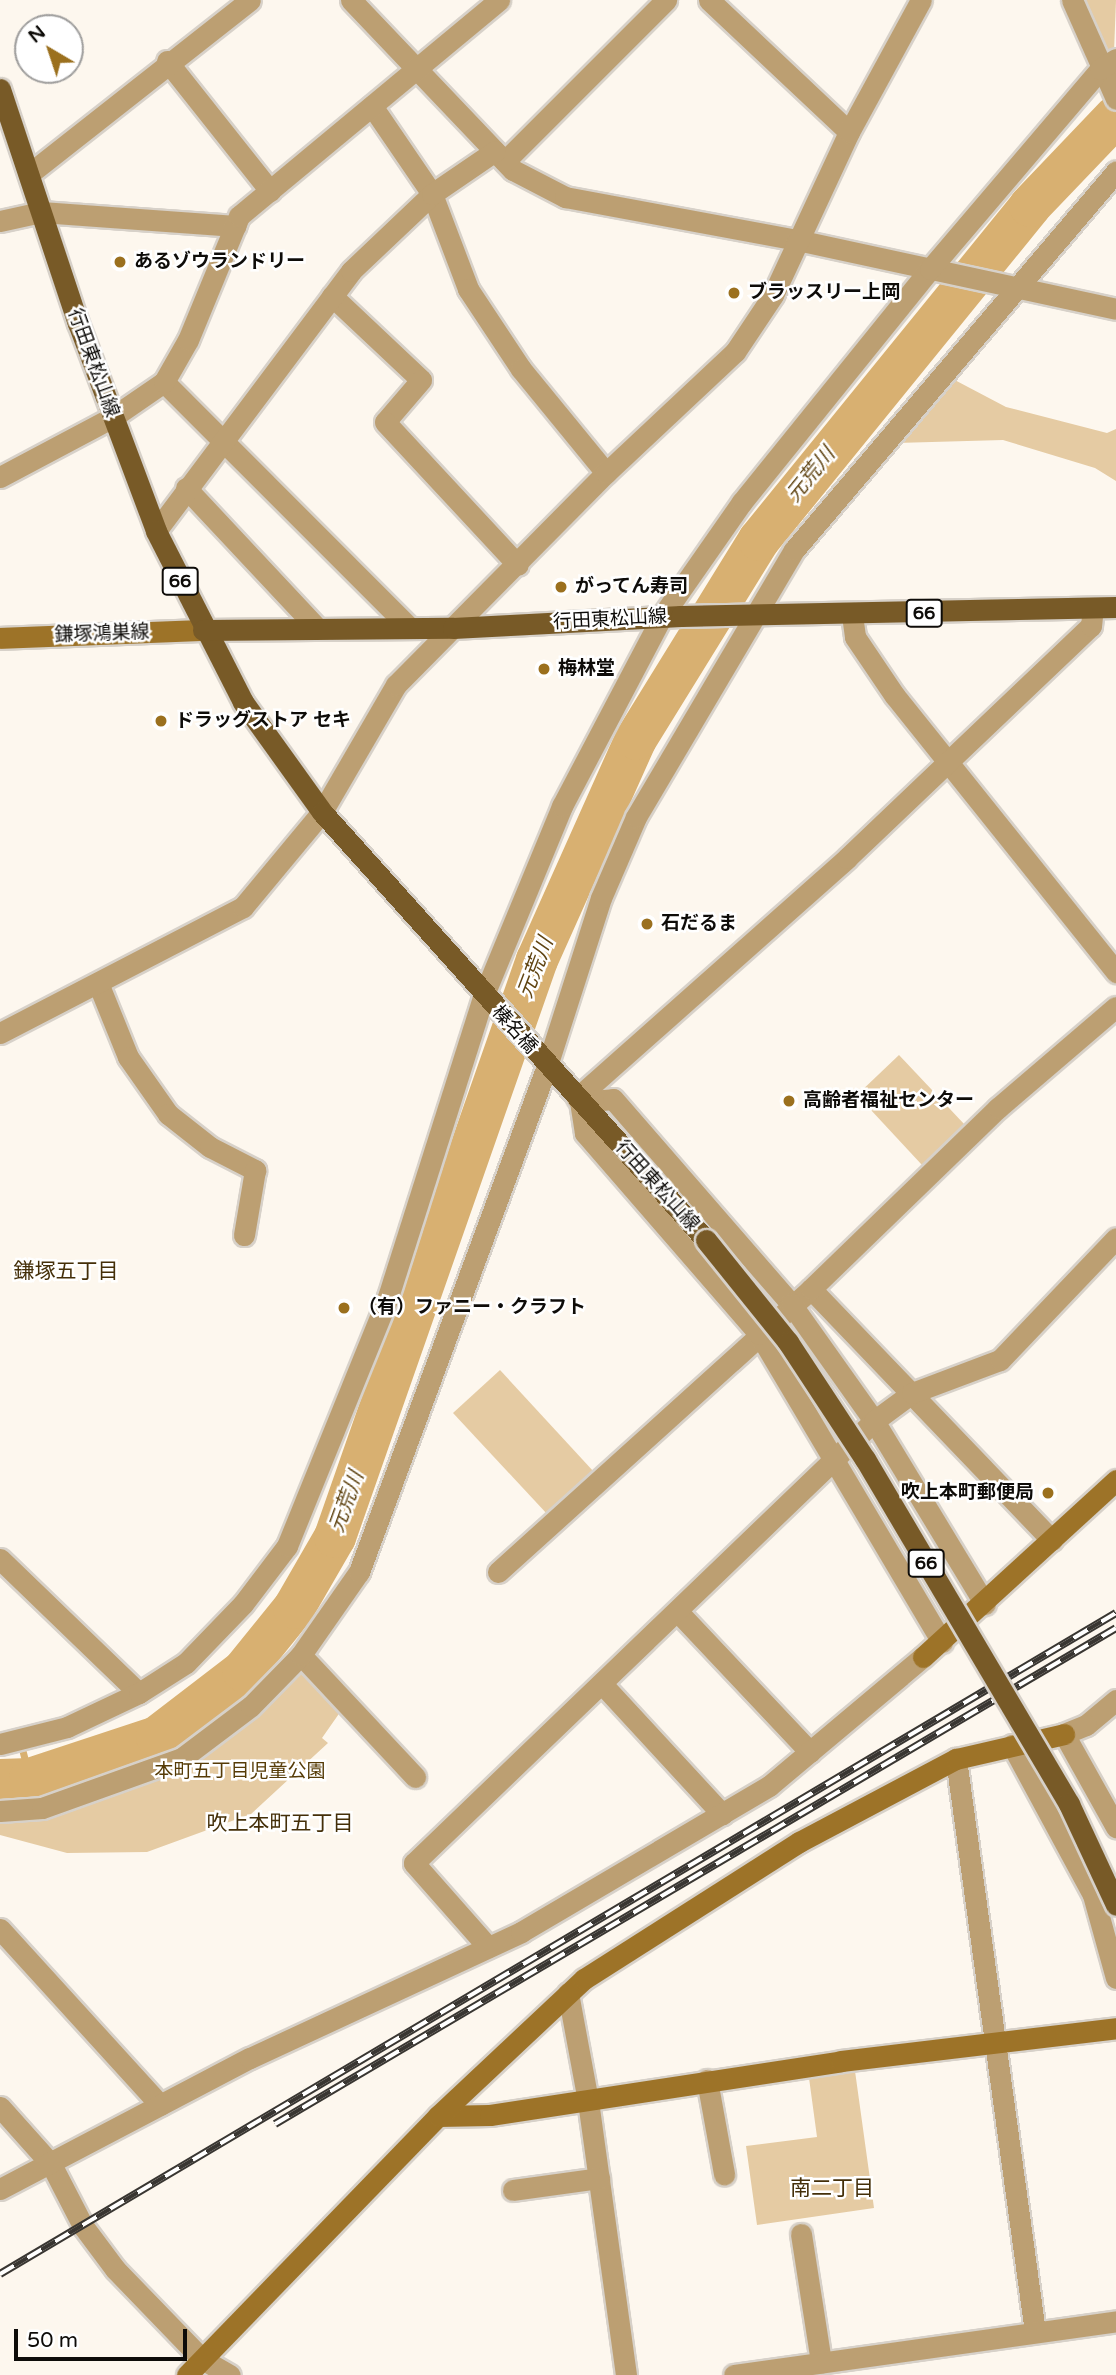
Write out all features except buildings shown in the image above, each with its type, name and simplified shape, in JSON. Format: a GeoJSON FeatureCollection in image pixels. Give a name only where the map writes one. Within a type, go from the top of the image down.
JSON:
{"type":"FeatureCollection","features":[{"type":"Feature","properties":{"kind":"main road","name":"行田東松山線"},"geometry":{"type":"LineString","coordinates":[[0,89],[113,417],[156,531],[203,630],[243,702],[322,812],[485,999]]}},
{"type":"Feature","properties":{"kind":"main road","name":"66"},"geometry":{"type":"LineString","coordinates":[[671,617],[1116,607]]}},
{"type":"Feature","properties":{"kind":"main road","name":"行田東松山線"},"geometry":{"type":"LineString","coordinates":[[203,630],[453,628],[671,617]]}},
{"type":"Feature","properties":{"kind":"main road","name":"榛名橋"},"geometry":{"type":"LineString","coordinates":[[485,999],[543,1063]]}},
{"type":"Feature","properties":{"kind":"main road","name":"66"},"geometry":{"type":"LineString","coordinates":[[543,1063],[578,1100]]}},
{"type":"Feature","properties":{"kind":"main road","name":"行田東松山線"},"geometry":{"type":"LineString","coordinates":[[578,1100],[706,1240],[788,1342],[865,1459],[1069,1804],[1116,1905]]}},
{"type":"Feature","properties":{"kind":"street"},"geometry":{"type":"LineString","coordinates":[[29,174],[167,61],[250,0]]}},
{"type":"Feature","properties":{"kind":"street"},"geometry":{"type":"LineString","coordinates":[[351,0],[419,68],[500,156],[565,197],[797,240],[1116,309]]}},
{"type":"Feature","properties":{"kind":"street"},"geometry":{"type":"LineString","coordinates":[[0,477],[113,417],[164,383],[188,340],[239,216],[499,0]]}},
{"type":"Feature","properties":{"kind":"street"},"geometry":{"type":"LineString","coordinates":[[156,531],[351,271],[432,194],[500,156],[666,0]]}},
{"type":"Feature","properties":{"kind":"street"},"geometry":{"type":"LineString","coordinates":[[709,0],[849,132]]}},
{"type":"Feature","properties":{"kind":"street"},"geometry":{"type":"LineString","coordinates":[[0,1033],[243,907],[322,812],[396,685],[518,565],[606,473],[735,352],[773,295],[849,132],[921,0]]}},
{"type":"Feature","properties":{"kind":"street"},"geometry":{"type":"LineString","coordinates":[[1072,0],[1108,64],[1113,94]]}},
{"type":"Feature","properties":{"kind":"street"},"geometry":{"type":"LineString","coordinates":[[167,61],[270,191]]}},
{"type":"Feature","properties":{"kind":"street"},"geometry":{"type":"LineString","coordinates":[[0,1744],[67,1727],[139,1693],[186,1663],[243,1604],[287,1546],[388,1297],[485,999],[562,806],[671,617],[742,502],[938,271],[1108,64]]}},
{"type":"Feature","properties":{"kind":"street"},"geometry":{"type":"LineString","coordinates":[[372,106],[432,194],[468,289],[521,369],[606,473]]}},
{"type":"Feature","properties":{"kind":"street"},"geometry":{"type":"LineString","coordinates":[[0,1811],[42,1808],[182,1758],[251,1706],[301,1655],[359,1572],[601,898],[635,817],[794,550],[1012,286],[1116,171]]}},
{"type":"Feature","properties":{"kind":"street"},"geometry":{"type":"LineString","coordinates":[[0,220],[41,212],[235,226]]}},
{"type":"Feature","properties":{"kind":"street"},"geometry":{"type":"LineString","coordinates":[[332,296],[421,380],[385,422],[518,565]]}},
{"type":"Feature","properties":{"kind":"street"},"geometry":{"type":"LineString","coordinates":[[164,383],[410,628]]}},
{"type":"Feature","properties":{"kind":"street"},"geometry":{"type":"LineString","coordinates":[[186,488],[318,629]]}},
{"type":"Feature","properties":{"kind":"street"},"geometry":{"type":"LineString","coordinates":[[578,1100],[847,858],[1091,626],[1093,608]]}},
{"type":"Feature","properties":{"kind":"street"},"geometry":{"type":"LineString","coordinates":[[852,615],[855,637],[895,696],[949,759],[1116,972]]}},
{"type":"Feature","properties":{"kind":"street","name":"鎌塚鴻巣線"},"geometry":{"type":"LineString","coordinates":[[0,638],[203,630]]}},
{"type":"Feature","properties":{"kind":"street"},"geometry":{"type":"LineString","coordinates":[[98,983],[128,1057],[168,1114],[210,1147],[255,1170],[244,1236]]}},
{"type":"Feature","properties":{"kind":"street"},"geometry":{"type":"LineString","coordinates":[[498,1572],[791,1304],[811,1289],[998,1108],[1116,1007]]}},
{"type":"Feature","properties":{"kind":"street"},"geometry":{"type":"LineString","coordinates":[[578,1100],[613,1098],[791,1304],[874,1421],[985,1604]]}},
{"type":"Feature","properties":{"kind":"street"},"geometry":{"type":"LineString","coordinates":[[578,1100],[585,1133],[759,1334],[942,1642]]}},
{"type":"Feature","properties":{"kind":"street"},"geometry":{"type":"LineString","coordinates":[[488,1947],[414,1863],[679,1613],[874,1421],[912,1392],[1000,1360],[1116,1238]]}},
{"type":"Feature","properties":{"kind":"street"},"geometry":{"type":"LineString","coordinates":[[811,1289],[1052,1540]]}},
{"type":"Feature","properties":{"kind":"street"},"geometry":{"type":"LineString","coordinates":[[0,2189],[160,2105],[488,1947],[768,1786],[942,1642],[1116,1480]]}},
{"type":"Feature","properties":{"kind":"street"},"geometry":{"type":"LineString","coordinates":[[0,1559],[139,1693]]}},
{"type":"Feature","properties":{"kind":"street"},"geometry":{"type":"LineString","coordinates":[[679,1613],[810,1752]]}},
{"type":"Feature","properties":{"kind":"street"},"geometry":{"type":"LineString","coordinates":[[301,1655],[415,1777]]}},
{"type":"Feature","properties":{"kind":"street"},"geometry":{"type":"LineString","coordinates":[[603,1685],[722,1814]]}},
{"type":"Feature","properties":{"kind":"street"},"geometry":{"type":"LineString","coordinates":[[187,2375],[438,2116],[568,1993],[799,1842],[956,1759],[1064,1734],[1086,1725],[1116,1700]]}},
{"type":"Feature","properties":{"kind":"street"},"geometry":{"type":"LineString","coordinates":[[1064,1734],[1116,1827]]}},
{"type":"Feature","properties":{"kind":"street"},"geometry":{"type":"LineString","coordinates":[[1012,1745],[1093,1895],[1116,1978]]}},
{"type":"Feature","properties":{"kind":"street"},"geometry":{"type":"LineString","coordinates":[[956,1759],[993,2044],[1035,2332]]}},
{"type":"Feature","properties":{"kind":"street"},"geometry":{"type":"LineString","coordinates":[[0,1929],[160,2105]]}},
{"type":"Feature","properties":{"kind":"street"},"geometry":{"type":"LineString","coordinates":[[568,1993],[588,2101],[625,2375]]}},
{"type":"Feature","properties":{"kind":"street"},"geometry":{"type":"LineString","coordinates":[[438,2116],[489,2115],[707,2080],[1116,2028]]}},
{"type":"Feature","properties":{"kind":"street"},"geometry":{"type":"LineString","coordinates":[[707,2080],[724,2174]]}},
{"type":"Feature","properties":{"kind":"street"},"geometry":{"type":"LineString","coordinates":[[0,2107],[51,2164],[88,2235],[115,2269],[202,2359],[230,2375]]}},
{"type":"Feature","properties":{"kind":"street"},"geometry":{"type":"LineString","coordinates":[[513,2190],[599,2178]]}},
{"type":"Feature","properties":{"kind":"street"},"geometry":{"type":"LineString","coordinates":[[801,2234],[821,2362]]}},
{"type":"Feature","properties":{"kind":"street"},"geometry":{"type":"LineString","coordinates":[[734,2375],[1116,2321]]}},
{"type":"Feature","properties":{"kind":"green space"},"geometry":{"type":"Polygon","coordinates":[[[1078,0],[1116,0],[1114,52],[1100,52],[1078,0]]]}},
{"type":"Feature","properties":{"kind":"green space"},"geometry":{"type":"Polygon","coordinates":[[[949,377],[1006,407],[1107,433],[1116,429],[1116,481],[1095,468],[1003,440],[896,443],[949,377]]]}},
{"type":"Feature","properties":{"kind":"green space"},"geometry":{"type":"Polygon","coordinates":[[[899,1055],[965,1125],[922,1165],[857,1095],[899,1055]]]}},
{"type":"Feature","properties":{"kind":"green space"},"geometry":{"type":"Polygon","coordinates":[[[500,1370],[594,1472],[548,1515],[453,1413],[500,1370]]]}},
{"type":"Feature","properties":{"kind":"green space","name":"本町五丁目児童公園"},"geometry":{"type":"Polygon","coordinates":[[[302,1668],[343,1708],[322,1738],[328,1743],[251,1814],[147,1852],[67,1853],[0,1835],[0,1823],[100,1801],[191,1762],[302,1668]]]}},
{"type":"Feature","properties":{"kind":"green space"},"geometry":{"type":"Polygon","coordinates":[[[855,2071],[874,2208],[757,2225],[746,2146],[817,2137],[809,2078],[855,2071]]]}},
{"type":"Feature","properties":{"kind":"waterway","name":"元荒川"},"geometry":{"type":"LineString","coordinates":[[0,1780],[30,1779],[157,1737],[243,1671],[294,1608],[335,1537],[537,960],[636,739],[759,540],[1030,206],[1116,116]]}},
{"type":"Feature","properties":{"kind":"waterway"},"geometry":{"type":"LineString","coordinates":[[22,1749],[30,1779]]}},
{"type":"Feature","properties":{"kind":"railway"},"geometry":{"type":"LineString","coordinates":[[0,2274],[1116,1613]]}},
{"type":"Feature","properties":{"kind":"railway"},"geometry":{"type":"LineString","coordinates":[[275,2124],[1116,1628]]}},
{"type":"Feature","properties":{"kind":"place","name":"あるゾウランドリー"},"geometry":{"type":"Point","coordinates":[120,262]}},
{"type":"Feature","properties":{"kind":"place","name":"ブラッスリー上岡"},"geometry":{"type":"Point","coordinates":[734,293]}},
{"type":"Feature","properties":{"kind":"place","name":"がってん寿司"},"geometry":{"type":"Point","coordinates":[561,587]}},
{"type":"Feature","properties":{"kind":"place","name":"梅林堂"},"geometry":{"type":"Point","coordinates":[544,669]}},
{"type":"Feature","properties":{"kind":"place","name":"ドラッグストア セキ"},"geometry":{"type":"Point","coordinates":[161,721]}},
{"type":"Feature","properties":{"kind":"place","name":"石だるま"},"geometry":{"type":"Point","coordinates":[647,924]}},
{"type":"Feature","properties":{"kind":"place","name":"高齢者福祉センター"},"geometry":{"type":"Point","coordinates":[789,1101]}},
{"type":"Feature","properties":{"kind":"place","name":"（有）ファニー・クラフト"},"geometry":{"type":"Point","coordinates":[344,1308]}},
{"type":"Feature","properties":{"kind":"place","name":"吹上本町郵便局"},"geometry":{"type":"Point","coordinates":[1048,1493]}},
{"type":"Feature","properties":{"kind":"district","name":"鎌塚五丁目"},"geometry":{"type":"Point","coordinates":[66,1272]}},
{"type":"Feature","properties":{"kind":"district","name":"吹上本町五丁目"},"geometry":{"type":"Point","coordinates":[280,1824]}},
{"type":"Feature","properties":{"kind":"district","name":"南二丁目"},"geometry":{"type":"Point","coordinates":[832,2189]}}]}
